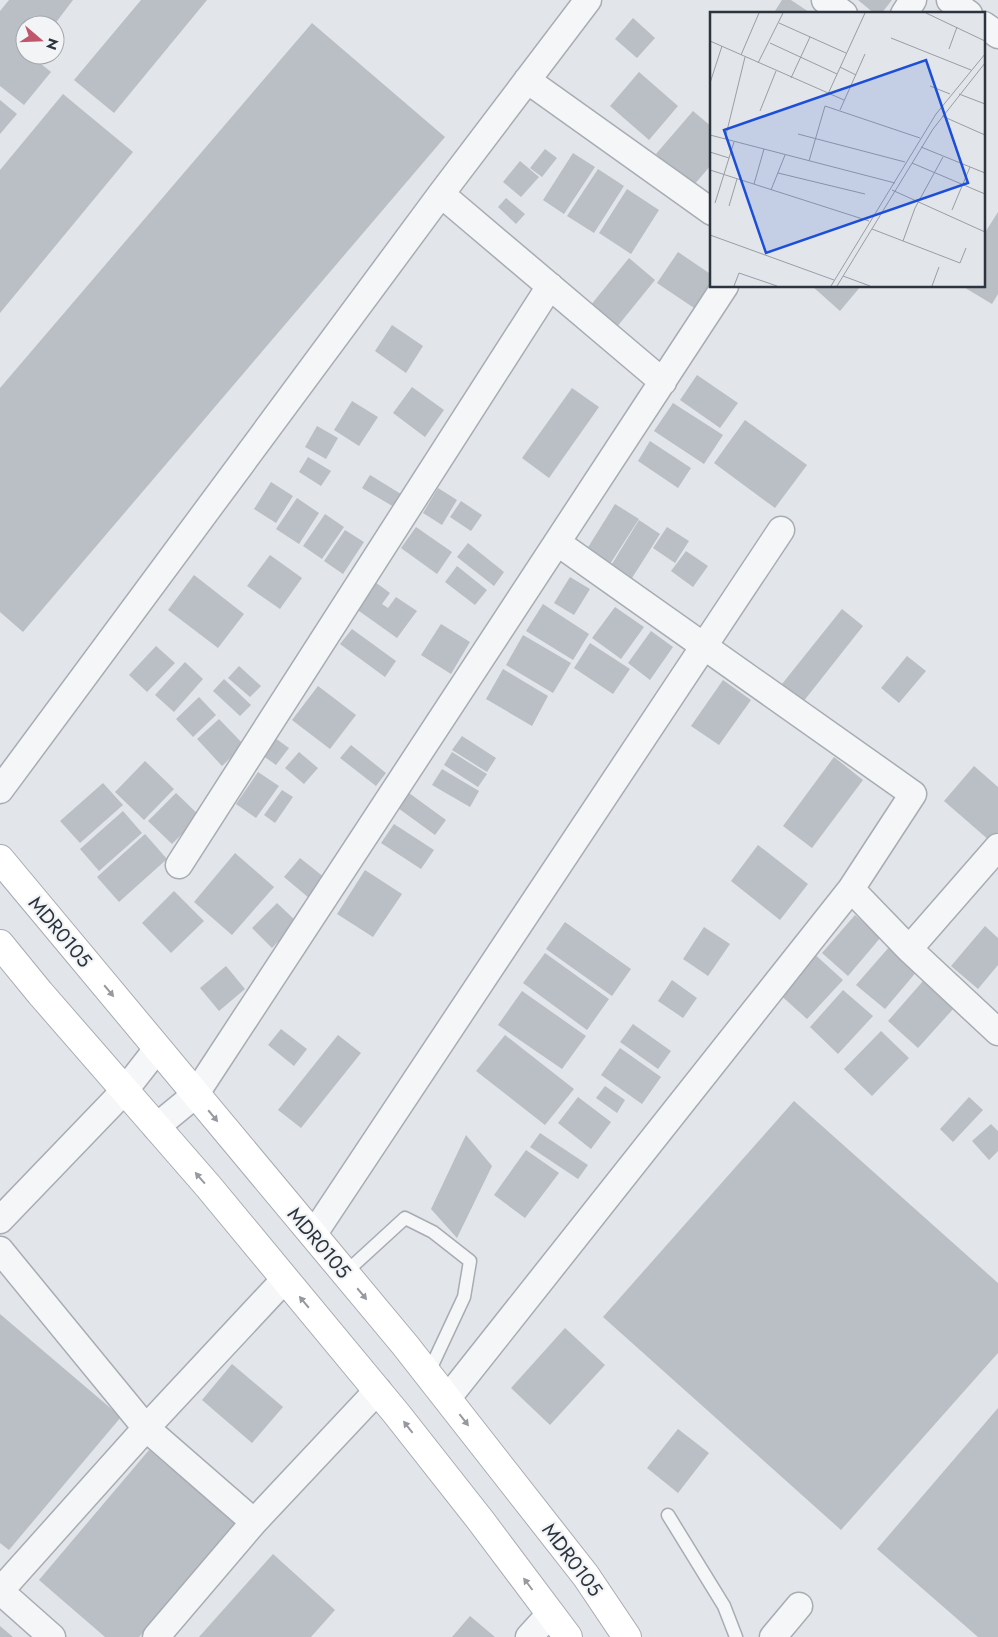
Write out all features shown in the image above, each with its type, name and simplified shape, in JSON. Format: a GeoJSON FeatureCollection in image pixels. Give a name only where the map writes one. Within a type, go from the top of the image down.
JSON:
{"type":"FeatureCollection","features":[{"type":"Feature","properties":{"kind":"main road","name":"MDR0105"},"geometry":{"type":"LineString","coordinates":[[0,859],[428,1374],[586,1576],[627,1637]]}},
{"type":"Feature","properties":{"kind":"main road"},"geometry":{"type":"LineString","coordinates":[[0,944],[378,1390],[481,1521],[568,1637]]}},
{"type":"Feature","properties":{"kind":"street"},"geometry":{"type":"LineString","coordinates":[[0,790],[441,194],[588,0]]}},
{"type":"Feature","properties":{"kind":"street"},"geometry":{"type":"LineString","coordinates":[[825,0],[841,12]]}},
{"type":"Feature","properties":{"kind":"street"},"geometry":{"type":"LineString","coordinates":[[905,12],[913,0]]}},
{"type":"Feature","properties":{"kind":"street"},"geometry":{"type":"LineString","coordinates":[[950,0],[966,12]]}},
{"type":"Feature","properties":{"kind":"street"},"geometry":{"type":"LineString","coordinates":[[986,26],[998,35]]}},
{"type":"Feature","properties":{"kind":"street"},"geometry":{"type":"LineString","coordinates":[[527,80],[710,211]]}},
{"type":"Feature","properties":{"kind":"street"},"geometry":{"type":"LineString","coordinates":[[441,194],[663,382]]}},
{"type":"Feature","properties":{"kind":"street"},"geometry":{"type":"LineString","coordinates":[[179,865],[550,286]]}},
{"type":"Feature","properties":{"kind":"street"},"geometry":{"type":"LineString","coordinates":[[156,1127],[195,1095],[724,288]]}},
{"type":"Feature","properties":{"kind":"street"},"geometry":{"type":"LineString","coordinates":[[313,1235],[781,530]]}},
{"type":"Feature","properties":{"kind":"street"},"geometry":{"type":"LineString","coordinates":[[448,1399],[851,889],[913,794],[558,543]]}},
{"type":"Feature","properties":{"kind":"street"},"geometry":{"type":"LineString","coordinates":[[909,949],[998,847]]}},
{"type":"Feature","properties":{"kind":"street"},"geometry":{"type":"LineString","coordinates":[[851,889],[909,949],[998,1032]]}},
{"type":"Feature","properties":{"kind":"street"},"geometry":{"type":"LineString","coordinates":[[0,1220],[125,1090],[157,1049]]}},
{"type":"Feature","properties":{"kind":"street"},"geometry":{"type":"LineString","coordinates":[[0,1250],[146,1428],[254,1522]]}},
{"type":"Feature","properties":{"kind":"street"},"geometry":{"type":"LineString","coordinates":[[52,1637],[0,1591],[146,1428],[285,1279]]}},
{"type":"Feature","properties":{"kind":"street"},"geometry":{"type":"LineString","coordinates":[[156,1637],[254,1522],[378,1390]]}},
{"type":"Feature","properties":{"kind":"street"},"geometry":{"type":"LineString","coordinates":[[773,1637],[799,1606]]}},
{"type":"Feature","properties":{"kind":"street"},"geometry":{"type":"LineString","coordinates":[[530,1637],[550,1614]]}},
{"type":"Feature","properties":{"kind":"lane"},"geometry":{"type":"LineString","coordinates":[[345,1273],[405,1218],[433,1232],[470,1261],[464,1297],[428,1374]]}},
{"type":"Feature","properties":{"kind":"lane"},"geometry":{"type":"LineString","coordinates":[[668,1515],[724,1606],[736,1637]]}},
{"type":"Feature","properties":{"kind":"building"},"geometry":{"type":"Polygon","coordinates":[[[9,0],[73,0],[62,15],[15,15],[15,65],[42,65],[51,72],[24,105],[0,86],[0,11],[9,0]]]}},
{"type":"Feature","properties":{"kind":"building"},"geometry":{"type":"Polygon","coordinates":[[[141,0],[207,0],[114,113],[74,80],[141,0]]]}},
{"type":"Feature","properties":{"kind":"building"},"geometry":{"type":"Polygon","coordinates":[[[782,0],[791,0],[809,12],[774,12],[782,0]]]}},
{"type":"Feature","properties":{"kind":"building"},"geometry":{"type":"Polygon","coordinates":[[[858,0],[892,0],[883,12],[873,12],[858,0]]]}},
{"type":"Feature","properties":{"kind":"building"},"geometry":{"type":"Polygon","coordinates":[[[633,18],[655,38],[637,58],[615,39],[633,18]]]}},
{"type":"Feature","properties":{"kind":"building"},"geometry":{"type":"Polygon","coordinates":[[[312,23],[445,137],[23,632],[0,612],[0,388],[312,23]]]}},
{"type":"Feature","properties":{"kind":"building"},"geometry":{"type":"Polygon","coordinates":[[[639,72],[678,106],[649,140],[610,106],[639,72]]]}},
{"type":"Feature","properties":{"kind":"building"},"geometry":{"type":"Polygon","coordinates":[[[63,94],[133,152],[0,313],[0,170],[63,94]]]}},
{"type":"Feature","properties":{"kind":"building"},"geometry":{"type":"Polygon","coordinates":[[[0,100],[17,114],[0,134],[0,100]]]}},
{"type":"Feature","properties":{"kind":"building"},"geometry":{"type":"Polygon","coordinates":[[[693,111],[710,125],[710,166],[693,186],[656,154],[693,111]]]}},
{"type":"Feature","properties":{"kind":"building"},"geometry":{"type":"Polygon","coordinates":[[[545,149],[557,158],[542,177],[530,168],[545,149]]]}},
{"type":"Feature","properties":{"kind":"building"},"geometry":{"type":"Polygon","coordinates":[[[573,153],[595,167],[564,214],[543,200],[573,153]]]}},
{"type":"Feature","properties":{"kind":"building"},"geometry":{"type":"Polygon","coordinates":[[[520,161],[539,177],[521,197],[503,182],[520,161]]]}},
{"type":"Feature","properties":{"kind":"building"},"geometry":{"type":"Polygon","coordinates":[[[598,169],[624,186],[594,233],[567,216],[598,169]]]}},
{"type":"Feature","properties":{"kind":"building"},"geometry":{"type":"Polygon","coordinates":[[[627,189],[659,210],[631,254],[599,233],[627,189]]]}},
{"type":"Feature","properties":{"kind":"building"},"geometry":{"type":"Polygon","coordinates":[[[506,198],[525,214],[516,224],[498,207],[506,198]]]}},
{"type":"Feature","properties":{"kind":"building"},"geometry":{"type":"Polygon","coordinates":[[[998,212],[998,294],[992,304],[965,288],[986,288],[986,231],[998,212]]]}},
{"type":"Feature","properties":{"kind":"building"},"geometry":{"type":"Polygon","coordinates":[[[678,252],[710,274],[710,285],[694,308],[657,283],[678,252]]]}},
{"type":"Feature","properties":{"kind":"building"},"geometry":{"type":"Polygon","coordinates":[[[629,258],[655,280],[612,333],[586,311],[629,258]]]}},
{"type":"Feature","properties":{"kind":"building"},"geometry":{"type":"Polygon","coordinates":[[[814,288],[859,288],[840,311],[814,288]]]}},
{"type":"Feature","properties":{"kind":"building"},"geometry":{"type":"Polygon","coordinates":[[[392,325],[423,346],[406,373],[375,351],[392,325]]]}},
{"type":"Feature","properties":{"kind":"building"},"geometry":{"type":"Polygon","coordinates":[[[697,375],[738,403],[720,428],[680,400],[697,375]]]}},
{"type":"Feature","properties":{"kind":"building"},"geometry":{"type":"Polygon","coordinates":[[[412,387],[444,410],[425,437],[393,413],[412,387]]]}},
{"type":"Feature","properties":{"kind":"building"},"geometry":{"type":"Polygon","coordinates":[[[572,388],[599,407],[549,478],[522,458],[572,388]]]}},
{"type":"Feature","properties":{"kind":"building"},"geometry":{"type":"Polygon","coordinates":[[[352,401],[378,417],[359,446],[334,430],[352,401]]]}},
{"type":"Feature","properties":{"kind":"building"},"geometry":{"type":"Polygon","coordinates":[[[673,403],[723,435],[704,464],[654,431],[673,403]]]}},
{"type":"Feature","properties":{"kind":"building"},"geometry":{"type":"Polygon","coordinates":[[[745,420],[807,465],[775,508],[714,463],[745,420]]]}},
{"type":"Feature","properties":{"kind":"building"},"geometry":{"type":"Polygon","coordinates":[[[317,426],[338,438],[326,459],[305,447],[317,426]]]}},
{"type":"Feature","properties":{"kind":"building"},"geometry":{"type":"Polygon","coordinates":[[[650,441],[691,468],[678,488],[638,461],[650,441]]]}},
{"type":"Feature","properties":{"kind":"building"},"geometry":{"type":"Polygon","coordinates":[[[308,457],[331,471],[321,486],[299,472],[308,457]]]}},
{"type":"Feature","properties":{"kind":"building"},"geometry":{"type":"Polygon","coordinates":[[[370,475],[401,494],[394,507],[362,488],[370,475]]]}},
{"type":"Feature","properties":{"kind":"building"},"geometry":{"type":"Polygon","coordinates":[[[271,482],[293,496],[276,523],[254,509],[271,482]]]}},
{"type":"Feature","properties":{"kind":"building"},"geometry":{"type":"Polygon","coordinates":[[[438,488],[457,500],[442,525],[423,513],[438,488]]]}},
{"type":"Feature","properties":{"kind":"building"},"geometry":{"type":"Polygon","coordinates":[[[297,498],[319,513],[299,544],[276,529],[297,498]]]}},
{"type":"Feature","properties":{"kind":"building"},"geometry":{"type":"Polygon","coordinates":[[[461,501],[482,515],[471,531],[450,517],[461,501]]]}},
{"type":"Feature","properties":{"kind":"building"},"geometry":{"type":"Polygon","coordinates":[[[615,504],[639,519],[610,564],[587,549],[615,504]]]}},
{"type":"Feature","properties":{"kind":"building"},"geometry":{"type":"Polygon","coordinates":[[[325,514],[344,527],[322,559],[303,546],[325,514]]]}},
{"type":"Feature","properties":{"kind":"building"},"geometry":{"type":"Polygon","coordinates":[[[639,520],[660,534],[632,578],[612,564],[639,520]]]}},
{"type":"Feature","properties":{"kind":"building"},"geometry":{"type":"Polygon","coordinates":[[[416,527],[452,552],[437,574],[401,548],[416,527]]]}},
{"type":"Feature","properties":{"kind":"building"},"geometry":{"type":"Polygon","coordinates":[[[667,527],[689,541],[675,563],[653,548],[667,527]]]}},
{"type":"Feature","properties":{"kind":"building"},"geometry":{"type":"Polygon","coordinates":[[[345,530],[364,542],[343,574],[324,561],[345,530]]]}},
{"type":"Feature","properties":{"kind":"building"},"geometry":{"type":"Polygon","coordinates":[[[468,543],[504,572],[494,586],[457,557],[468,543]]]}},
{"type":"Feature","properties":{"kind":"building"},"geometry":{"type":"Polygon","coordinates":[[[686,551],[708,566],[693,587],[671,571],[686,551]]]}},
{"type":"Feature","properties":{"kind":"building"},"geometry":{"type":"Polygon","coordinates":[[[270,555],[302,578],[280,609],[247,586],[270,555]]]}},
{"type":"Feature","properties":{"kind":"building"},"geometry":{"type":"Polygon","coordinates":[[[457,566],[487,590],[475,605],[445,582],[457,566]]]}},
{"type":"Feature","properties":{"kind":"building"},"geometry":{"type":"Polygon","coordinates":[[[194,575],[244,614],[218,648],[168,610],[194,575]]]}},
{"type":"Feature","properties":{"kind":"building"},"geometry":{"type":"Polygon","coordinates":[[[570,577],[590,589],[574,615],[554,603],[570,577]]]}},
{"type":"Feature","properties":{"kind":"building"},"geometry":{"type":"Polygon","coordinates":[[[371,579],[390,593],[382,604],[388,608],[396,597],[417,611],[397,638],[352,606],[371,579]]]}},
{"type":"Feature","properties":{"kind":"building"},"geometry":{"type":"Polygon","coordinates":[[[543,604],[589,634],[573,660],[526,631],[543,604]]]}},
{"type":"Feature","properties":{"kind":"building"},"geometry":{"type":"Polygon","coordinates":[[[615,607],[644,627],[621,659],[592,638],[615,607]]]}},
{"type":"Feature","properties":{"kind":"building"},"geometry":{"type":"Polygon","coordinates":[[[842,609],[863,626],[803,702],[782,684],[842,609]]]}},
{"type":"Feature","properties":{"kind":"building"},"geometry":{"type":"Polygon","coordinates":[[[441,624],[470,642],[451,674],[421,655],[441,624]]]}},
{"type":"Feature","properties":{"kind":"building"},"geometry":{"type":"Polygon","coordinates":[[[352,629],[396,661],[385,677],[340,644],[352,629]]]}},
{"type":"Feature","properties":{"kind":"building"},"geometry":{"type":"Polygon","coordinates":[[[651,631],[673,647],[650,680],[628,663],[651,631]]]}},
{"type":"Feature","properties":{"kind":"building"},"geometry":{"type":"Polygon","coordinates":[[[523,635],[571,663],[553,693],[506,665],[523,635]]]}},
{"type":"Feature","properties":{"kind":"building"},"geometry":{"type":"Polygon","coordinates":[[[590,643],[630,669],[613,694],[574,668],[590,643]]]}},
{"type":"Feature","properties":{"kind":"building"},"geometry":{"type":"Polygon","coordinates":[[[156,646],[175,663],[147,692],[129,675],[156,646]]]}},
{"type":"Feature","properties":{"kind":"building"},"geometry":{"type":"Polygon","coordinates":[[[907,656],[926,671],[899,703],[881,688],[907,656]]]}},
{"type":"Feature","properties":{"kind":"building"},"geometry":{"type":"Polygon","coordinates":[[[185,662],[203,679],[174,712],[155,695],[185,662]]]}},
{"type":"Feature","properties":{"kind":"building"},"geometry":{"type":"Polygon","coordinates":[[[239,666],[261,686],[250,697],[228,678],[239,666]]]}},
{"type":"Feature","properties":{"kind":"building"},"geometry":{"type":"Polygon","coordinates":[[[503,669],[548,696],[532,726],[486,699],[503,669]]]}},
{"type":"Feature","properties":{"kind":"building"},"geometry":{"type":"Polygon","coordinates":[[[224,679],[251,705],[240,716],[213,691],[224,679]]]}},
{"type":"Feature","properties":{"kind":"building"},"geometry":{"type":"Polygon","coordinates":[[[723,680],[751,700],[719,745],[691,726],[723,680]]]}},
{"type":"Feature","properties":{"kind":"building"},"geometry":{"type":"Polygon","coordinates":[[[318,686],[356,715],[330,749],[292,720],[318,686]]]}},
{"type":"Feature","properties":{"kind":"building"},"geometry":{"type":"Polygon","coordinates":[[[199,697],[216,715],[193,737],[176,719],[199,697]]]}},
{"type":"Feature","properties":{"kind":"building"},"geometry":{"type":"Polygon","coordinates":[[[219,719],[244,745],[222,766],[197,739],[219,719]]]}},
{"type":"Feature","properties":{"kind":"building"},"geometry":{"type":"Polygon","coordinates":[[[462,736],[496,758],[487,772],[452,750],[462,736]]]}},
{"type":"Feature","properties":{"kind":"building"},"geometry":{"type":"Polygon","coordinates":[[[275,738],[289,748],[276,765],[262,755],[275,738]]]}},
{"type":"Feature","properties":{"kind":"building"},"geometry":{"type":"Polygon","coordinates":[[[351,745],[386,773],[376,786],[340,758],[351,745]]]}},
{"type":"Feature","properties":{"kind":"building"},"geometry":{"type":"Polygon","coordinates":[[[299,752],[318,768],[304,784],[285,768],[299,752]]]}},
{"type":"Feature","properties":{"kind":"building"},"geometry":{"type":"Polygon","coordinates":[[[452,752],[487,774],[478,787],[444,765],[452,752]]]}},
{"type":"Feature","properties":{"kind":"building"},"geometry":{"type":"Polygon","coordinates":[[[834,757],[863,780],[812,848],[783,826],[834,757]]]}},
{"type":"Feature","properties":{"kind":"building"},"geometry":{"type":"Polygon","coordinates":[[[145,761],[174,789],[144,820],[115,792],[145,761]]]}},
{"type":"Feature","properties":{"kind":"building"},"geometry":{"type":"Polygon","coordinates":[[[974,766],[998,787],[998,832],[990,841],[944,801],[974,766]]]}},
{"type":"Feature","properties":{"kind":"building"},"geometry":{"type":"Polygon","coordinates":[[[442,769],[479,791],[470,807],[432,785],[442,769]]]}},
{"type":"Feature","properties":{"kind":"building"},"geometry":{"type":"Polygon","coordinates":[[[258,772],[279,786],[256,818],[236,804],[258,772]]]}},
{"type":"Feature","properties":{"kind":"building"},"geometry":{"type":"Polygon","coordinates":[[[103,783],[123,805],[80,843],[60,821],[103,783]]]}},
{"type":"Feature","properties":{"kind":"building"},"geometry":{"type":"Polygon","coordinates":[[[282,790],[293,797],[275,823],[264,815],[282,790]]]}},
{"type":"Feature","properties":{"kind":"building"},"geometry":{"type":"Polygon","coordinates":[[[176,793],[200,816],[172,844],[148,821],[176,793]]]}},
{"type":"Feature","properties":{"kind":"building"},"geometry":{"type":"Polygon","coordinates":[[[409,793],[446,820],[435,835],[398,808],[409,793]]]}},
{"type":"Feature","properties":{"kind":"building"},"geometry":{"type":"Polygon","coordinates":[[[123,811],[142,833],[99,871],[80,849],[123,811]]]}},
{"type":"Feature","properties":{"kind":"building"},"geometry":{"type":"Polygon","coordinates":[[[394,824],[434,850],[421,869],[381,843],[394,824]]]}},
{"type":"Feature","properties":{"kind":"building"},"geometry":{"type":"Polygon","coordinates":[[[145,834],[167,859],[119,902],[97,877],[145,834]]]}},
{"type":"Feature","properties":{"kind":"building"},"geometry":{"type":"Polygon","coordinates":[[[758,845],[808,884],[780,920],[731,881],[758,845]]]}},
{"type":"Feature","properties":{"kind":"building"},"geometry":{"type":"Polygon","coordinates":[[[235,853],[274,887],[232,935],[194,902],[235,853]]]}},
{"type":"Feature","properties":{"kind":"building"},"geometry":{"type":"Polygon","coordinates":[[[300,858],[325,878],[309,898],[284,877],[300,858]]]}},
{"type":"Feature","properties":{"kind":"building"},"geometry":{"type":"Polygon","coordinates":[[[365,870],[402,894],[373,937],[337,914],[365,870]]]}},
{"type":"Feature","properties":{"kind":"building"},"geometry":{"type":"Polygon","coordinates":[[[174,891],[204,921],[171,953],[142,923],[174,891]]]}},
{"type":"Feature","properties":{"kind":"building"},"geometry":{"type":"Polygon","coordinates":[[[277,903],[297,922],[272,948],[252,928],[277,903]]]}},
{"type":"Feature","properties":{"kind":"building"},"geometry":{"type":"Polygon","coordinates":[[[855,915],[881,937],[848,976],[822,953],[855,915]]]}},
{"type":"Feature","properties":{"kind":"building"},"geometry":{"type":"Polygon","coordinates":[[[565,922],[631,969],[612,996],[546,949],[565,922]]]}},
{"type":"Feature","properties":{"kind":"building"},"geometry":{"type":"Polygon","coordinates":[[[985,926],[998,938],[998,965],[978,989],[951,966],[985,926]]]}},
{"type":"Feature","properties":{"kind":"building"},"geometry":{"type":"Polygon","coordinates":[[[704,927],[730,944],[708,976],[683,959],[704,927]]]}},
{"type":"Feature","properties":{"kind":"building"},"geometry":{"type":"Polygon","coordinates":[[[890,946],[918,970],[885,1009],[856,985],[890,946]]]}},
{"type":"Feature","properties":{"kind":"building"},"geometry":{"type":"Polygon","coordinates":[[[811,951],[843,980],[807,1019],[776,991],[811,951]]]}},
{"type":"Feature","properties":{"kind":"building"},"geometry":{"type":"Polygon","coordinates":[[[545,953],[609,999],[587,1030],[523,983],[545,953]]]}},
{"type":"Feature","properties":{"kind":"building"},"geometry":{"type":"Polygon","coordinates":[[[226,966],[245,989],[219,1011],[200,988],[226,966]]]}},
{"type":"Feature","properties":{"kind":"building"},"geometry":{"type":"Polygon","coordinates":[[[672,980],[697,998],[683,1018],[658,1001],[672,980]]]}},
{"type":"Feature","properties":{"kind":"building"},"geometry":{"type":"Polygon","coordinates":[[[923,981],[954,1008],[918,1048],[888,1021],[923,981]]]}},
{"type":"Feature","properties":{"kind":"building"},"geometry":{"type":"Polygon","coordinates":[[[843,990],[873,1016],[838,1054],[810,1027],[843,990]]]}},
{"type":"Feature","properties":{"kind":"building"},"geometry":{"type":"Polygon","coordinates":[[[522,991],[586,1036],[562,1069],[498,1025],[522,991]]]}},
{"type":"Feature","properties":{"kind":"building"},"geometry":{"type":"Polygon","coordinates":[[[633,1024],[671,1051],[658,1069],[620,1042],[633,1024]]]}},
{"type":"Feature","properties":{"kind":"building"},"geometry":{"type":"Polygon","coordinates":[[[281,1029],[307,1049],[294,1066],[268,1045],[281,1029]]]}},
{"type":"Feature","properties":{"kind":"building"},"geometry":{"type":"Polygon","coordinates":[[[881,1031],[909,1058],[872,1096],[844,1069],[881,1031]]]}},
{"type":"Feature","properties":{"kind":"building"},"geometry":{"type":"Polygon","coordinates":[[[338,1035],[361,1053],[301,1128],[278,1110],[338,1035]]]}},
{"type":"Feature","properties":{"kind":"building"},"geometry":{"type":"Polygon","coordinates":[[[505,1035],[574,1089],[545,1125],[476,1071],[505,1035]]]}},
{"type":"Feature","properties":{"kind":"building"},"geometry":{"type":"Polygon","coordinates":[[[620,1048],[661,1077],[642,1104],[601,1075],[620,1048]]]}},
{"type":"Feature","properties":{"kind":"building"},"geometry":{"type":"Polygon","coordinates":[[[605,1086],[625,1100],[617,1113],[596,1098],[605,1086]]]}},
{"type":"Feature","properties":{"kind":"building"},"geometry":{"type":"Polygon","coordinates":[[[578,1097],[611,1122],[591,1149],[558,1123],[578,1097]]]}},
{"type":"Feature","properties":{"kind":"building"},"geometry":{"type":"Polygon","coordinates":[[[969,1097],[983,1110],[953,1142],[940,1129],[969,1097]]]}},
{"type":"Feature","properties":{"kind":"building"},"geometry":{"type":"Polygon","coordinates":[[[794,1101],[998,1283],[998,1353],[841,1530],[603,1317],[794,1101]]]}},
{"type":"Feature","properties":{"kind":"building"},"geometry":{"type":"Polygon","coordinates":[[[991,1124],[998,1131],[998,1151],[989,1160],[972,1141],[991,1124]]]}},
{"type":"Feature","properties":{"kind":"building"},"geometry":{"type":"Polygon","coordinates":[[[540,1133],[588,1165],[578,1179],[530,1147],[540,1133]]]}},
{"type":"Feature","properties":{"kind":"building"},"geometry":{"type":"Polygon","coordinates":[[[466,1135],[492,1166],[457,1238],[431,1209],[466,1135]]]}},
{"type":"Feature","properties":{"kind":"building"},"geometry":{"type":"Polygon","coordinates":[[[526,1150],[559,1173],[525,1218],[494,1195],[526,1150]]]}},
{"type":"Feature","properties":{"kind":"building"},"geometry":{"type":"Polygon","coordinates":[[[0,1314],[121,1417],[9,1550],[0,1543],[0,1314]]]}},
{"type":"Feature","properties":{"kind":"building"},"geometry":{"type":"Polygon","coordinates":[[[565,1328],[605,1365],[550,1425],[511,1388],[565,1328]]]}},
{"type":"Feature","properties":{"kind":"building"},"geometry":{"type":"Polygon","coordinates":[[[232,1364],[283,1407],[252,1443],[202,1400],[232,1364]]]}},
{"type":"Feature","properties":{"kind":"building"},"geometry":{"type":"Polygon","coordinates":[[[998,1408],[998,1637],[978,1637],[877,1549],[998,1408]]]}},
{"type":"Feature","properties":{"kind":"building"},"geometry":{"type":"Polygon","coordinates":[[[678,1429],[709,1453],[678,1493],[647,1468],[678,1429]]]}},
{"type":"Feature","properties":{"kind":"building"},"geometry":{"type":"Polygon","coordinates":[[[149,1450],[235,1523],[139,1637],[105,1637],[39,1580],[149,1450]]]}},
{"type":"Feature","properties":{"kind":"building"},"geometry":{"type":"Polygon","coordinates":[[[273,1554],[335,1610],[311,1637],[199,1637],[273,1554]]]}},
{"type":"Feature","properties":{"kind":"building"},"geometry":{"type":"Polygon","coordinates":[[[470,1616],[495,1637],[452,1637],[470,1616]]]}},
{"type":"Feature","properties":{"kind":"building"},"geometry":{"type":"Polygon","coordinates":[[[0,1626],[13,1637],[0,1637],[0,1626]]]}}]}
